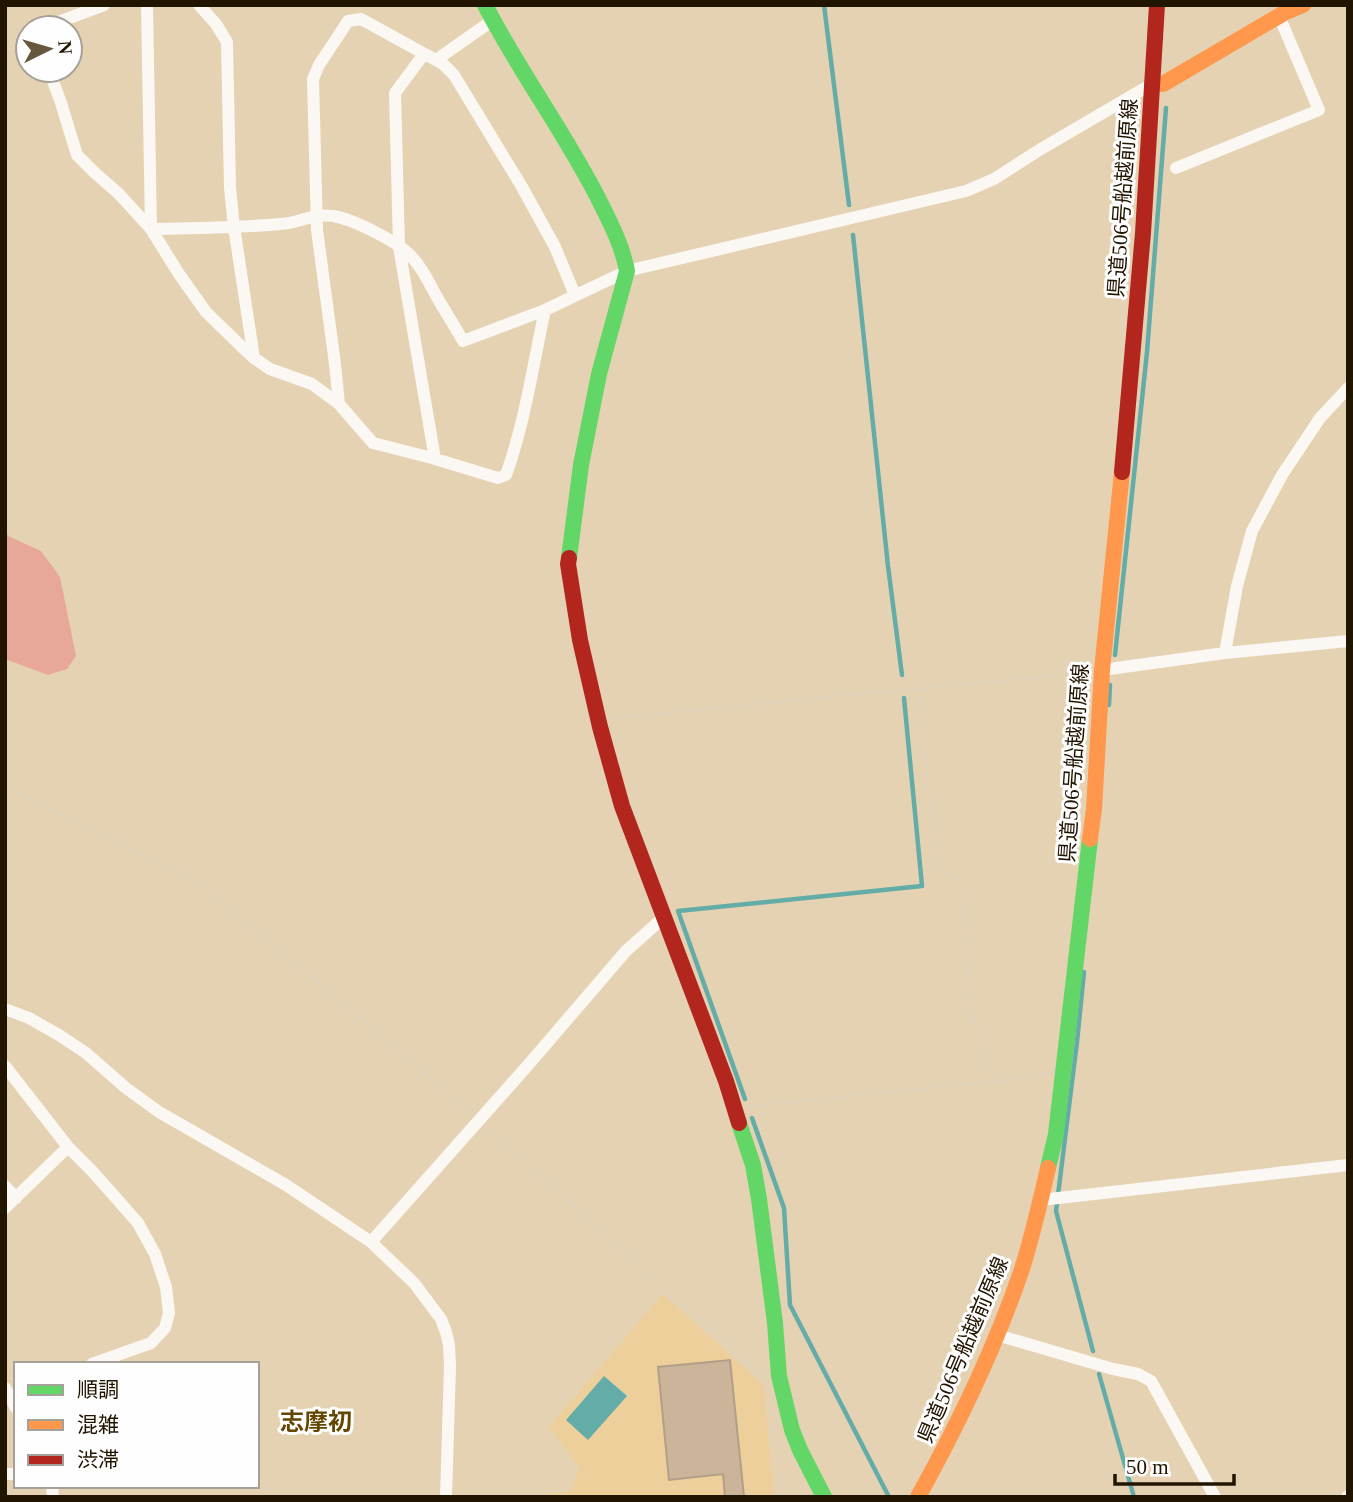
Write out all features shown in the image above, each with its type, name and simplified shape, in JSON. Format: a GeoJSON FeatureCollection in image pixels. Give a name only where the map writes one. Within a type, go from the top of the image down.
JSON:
{"type":"FeatureCollection","features":[{"type":"Feature","properties":{"kind":"street"},"geometry":{"type":"LineString","coordinates":[[80,14],[104,5]]}},
{"type":"Feature","properties":{"kind":"street"},"geometry":{"type":"LineString","coordinates":[[147,5],[151,229]]}},
{"type":"Feature","properties":{"kind":"street"},"geometry":{"type":"LineString","coordinates":[[200,5],[227,42],[233,227],[254,358]]}},
{"type":"Feature","properties":{"kind":"street"},"geometry":{"type":"LineString","coordinates":[[485,5],[578,159],[617,236],[627,271],[599,373],[574,511],[568,564],[580,640],[621,806],[713,1046],[753,1165],[775,1323],[779,1376],[800,1450],[824,1497]]}},
{"type":"Feature","properties":{"kind":"street","name":"県道506号船越前原線"},"geometry":{"type":"LineString","coordinates":[[918,1497],[974,1388],[997,1335],[1021,1271],[1056,1134],[1094,809],[1102,670],[1143,233],[1157,5]]}},
{"type":"Feature","properties":{"kind":"street"},"geometry":{"type":"LineString","coordinates":[[151,229],[250,227],[290,223],[317,215],[335,216],[357,225],[410,255],[426,273],[439,302],[463,341],[545,310],[627,271],[966,191],[994,178],[1152,84],[1163,84],[1279,16],[1303,5]]}},
{"type":"Feature","properties":{"kind":"street"},"geometry":{"type":"LineString","coordinates":[[1175,168],[1319,110],[1279,16]]}},
{"type":"Feature","properties":{"kind":"street"},"geometry":{"type":"LineString","coordinates":[[339,404],[317,230],[313,79],[348,21],[361,19],[443,64],[454,75],[555,247],[575,295]]}},
{"type":"Feature","properties":{"kind":"street"},"geometry":{"type":"LineString","coordinates":[[435,459],[399,247],[395,93],[430,57],[493,20]]}},
{"type":"Feature","properties":{"kind":"street"},"geometry":{"type":"LineString","coordinates":[[54,84],[77,155],[119,194],[151,229],[206,312],[254,358],[271,369],[312,384],[339,404],[373,443],[498,478],[506,474],[526,402],[545,310]]}},
{"type":"Feature","properties":{"kind":"street"},"geometry":{"type":"LineString","coordinates":[[1225,653],[1237,586],[1252,531],[1289,463],[1320,418],[1348,388]]}},
{"type":"Feature","properties":{"kind":"street"},"geometry":{"type":"LineString","coordinates":[[1102,670],[1348,640]]}},
{"type":"Feature","properties":{"kind":"street"},"geometry":{"type":"LineString","coordinates":[[371,1242],[626,951],[663,918]]}},
{"type":"Feature","properties":{"kind":"street"},"geometry":{"type":"LineString","coordinates":[[5,1009],[29,1018],[59,1035],[86,1053],[159,1112],[286,1185],[371,1242],[414,1283],[440,1319],[449,1345],[446,1497]]}},
{"type":"Feature","properties":{"kind":"street"},"geometry":{"type":"LineString","coordinates":[[5,1066],[68,1147],[138,1223],[155,1254],[166,1287],[169,1313],[165,1328],[151,1343],[98,1362]]}},
{"type":"Feature","properties":{"kind":"street"},"geometry":{"type":"LineString","coordinates":[[5,1208],[68,1147]]}},
{"type":"Feature","properties":{"kind":"street"},"geometry":{"type":"LineString","coordinates":[[1041,1200],[1348,1165]]}},
{"type":"Feature","properties":{"kind":"street"},"geometry":{"type":"LineString","coordinates":[[5,1185],[16,1198]]}},
{"type":"Feature","properties":{"kind":"street"},"geometry":{"type":"LineString","coordinates":[[997,1335],[1138,1374],[1151,1381],[1215,1497]]}},
{"type":"Feature","properties":{"kind":"street"},"geometry":{"type":"LineString","coordinates":[[5,1388],[14,1404]]}},
{"type":"Feature","properties":{"kind":"path"},"geometry":{"type":"LineString","coordinates":[[599,719],[1102,670]]}},
{"type":"Feature","properties":{"kind":"path"},"geometry":{"type":"LineString","coordinates":[[919,688],[936,868],[940,873],[948,873],[957,879],[962,886],[969,1004],[994,1081]]}},
{"type":"Feature","properties":{"kind":"path"},"geometry":{"type":"LineString","coordinates":[[5,787],[160,864],[188,874],[479,1119],[659,1287],[702,1322],[761,1377],[779,1376]]}},
{"type":"Feature","properties":{"kind":"path"},"geometry":{"type":"LineString","coordinates":[[735,1107],[994,1081],[1064,1071]]}},
{"type":"Feature","properties":{"kind":"shaded area"},"geometry":{"type":"Polygon","coordinates":[[[5,529],[8,536],[41,551],[60,577],[76,656],[67,669],[48,675],[5,659],[5,529]]]}},
{"type":"Feature","properties":{"kind":"shaded area"},"geometry":{"type":"Polygon","coordinates":[[[663,1294],[764,1386],[774,1497],[529,1497],[571,1491],[579,1467],[549,1427],[663,1294]]]}},
{"type":"Feature","properties":{"kind":"water"},"geometry":{"type":"Polygon","coordinates":[[[604,1376],[627,1396],[588,1440],[566,1420],[604,1376]]]}},
{"type":"Feature","properties":{"kind":"building"},"geometry":{"type":"Polygon","coordinates":[[[730,1360],[744,1497],[725,1497],[723,1474],[669,1480],[658,1367],[730,1360]]]}},
{"type":"Feature","properties":{"kind":"waterway"},"geometry":{"type":"LineString","coordinates":[[824,5],[849,205]]}},
{"type":"Feature","properties":{"kind":"waterway"},"geometry":{"type":"LineString","coordinates":[[1115,655],[1147,352],[1166,108]]}},
{"type":"Feature","properties":{"kind":"waterway"},"geometry":{"type":"LineString","coordinates":[[853,235],[902,675]]}},
{"type":"Feature","properties":{"kind":"waterway"},"geometry":{"type":"LineString","coordinates":[[1109,705],[1110,685]]}},
{"type":"Feature","properties":{"kind":"waterway"},"geometry":{"type":"LineString","coordinates":[[745,1099],[678,911],[922,886],[904,698]]}},
{"type":"Feature","properties":{"kind":"waterway"},"geometry":{"type":"LineString","coordinates":[[1084,972],[1056,1211],[1093,1351]]}},
{"type":"Feature","properties":{"kind":"waterway"},"geometry":{"type":"LineString","coordinates":[[752,1118],[784,1208],[790,1305],[889,1497]]}},
{"type":"Feature","properties":{"kind":"waterway"},"geometry":{"type":"LineString","coordinates":[[1099,1374],[1134,1497]]}},
{"type":"Feature","properties":{"kind":"traffic: fast"},"geometry":{"type":"LineString","coordinates":[[485,5],[597,196],[618,242],[627,271],[599,374],[581,465],[569,558]]}},
{"type":"Feature","properties":{"kind":"traffic: fast"},"geometry":{"type":"LineString","coordinates":[[1048,1168],[1056,1134],[1090,839]]}},
{"type":"Feature","properties":{"kind":"traffic: fast"},"geometry":{"type":"LineString","coordinates":[[739,1123],[753,1165],[759,1199],[779,1376],[792,1430],[824,1497]]}},
{"type":"Feature","properties":{"kind":"traffic: slow"},"geometry":{"type":"LineString","coordinates":[[1152,84],[1163,84],[1284,13],[1303,5]]}},
{"type":"Feature","properties":{"kind":"traffic: slow"},"geometry":{"type":"LineString","coordinates":[[1090,839],[1102,670],[1122,472]]}},
{"type":"Feature","properties":{"kind":"traffic: slow"},"geometry":{"type":"LineString","coordinates":[[918,1497],[961,1415],[999,1330],[1025,1259],[1048,1168]]}},
{"type":"Feature","properties":{"kind":"traffic: jam"},"geometry":{"type":"LineString","coordinates":[[1122,472],[1143,233],[1157,5]]}},
{"type":"Feature","properties":{"kind":"traffic: jam"},"geometry":{"type":"LineString","coordinates":[[569,558],[580,640],[622,806],[726,1081],[739,1123]]}},
{"type":"Feature","properties":{"kind":"district","name":"志摩初"},"geometry":{"type":"Point","coordinates":[316,1422]}}]}
